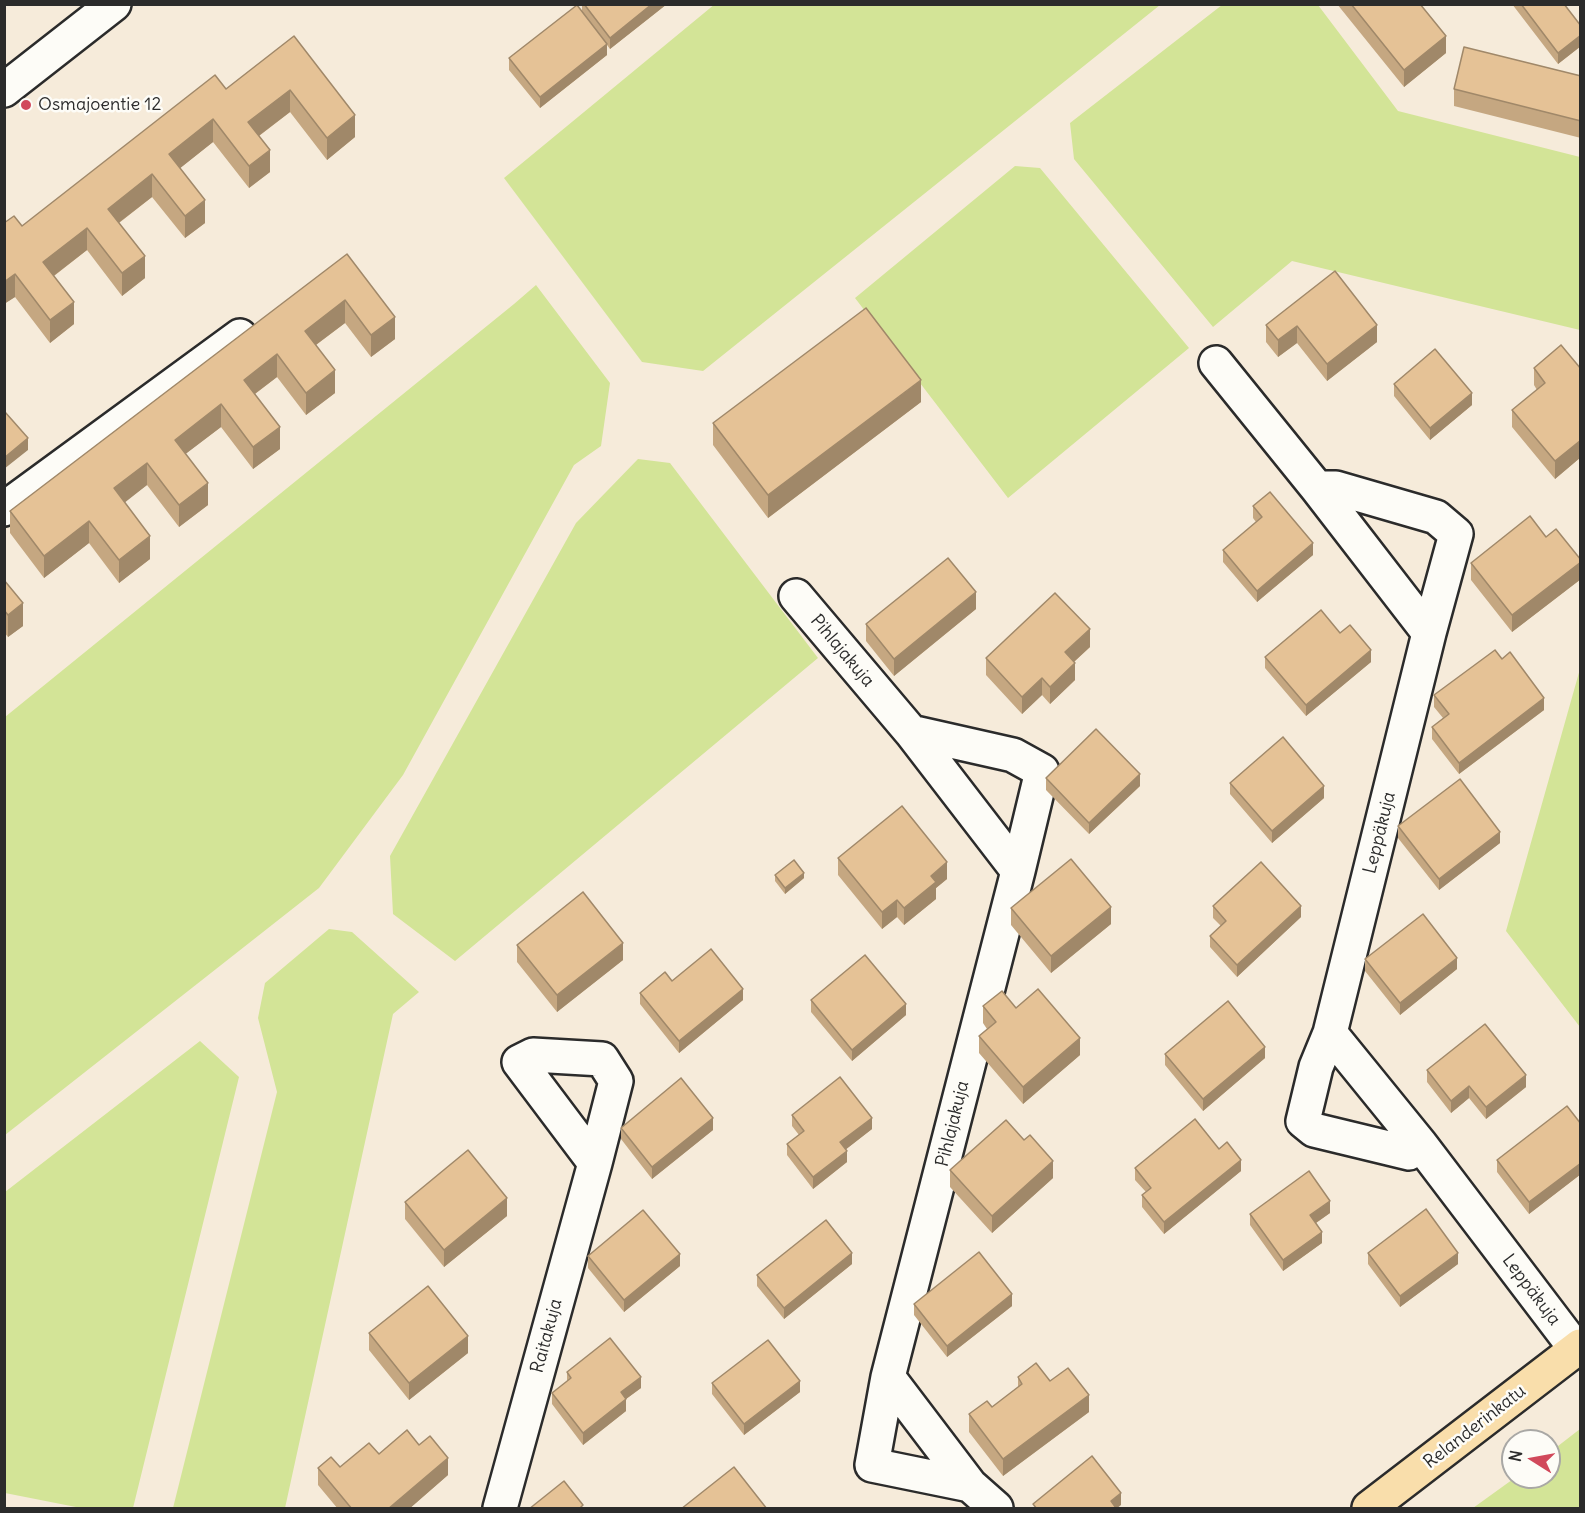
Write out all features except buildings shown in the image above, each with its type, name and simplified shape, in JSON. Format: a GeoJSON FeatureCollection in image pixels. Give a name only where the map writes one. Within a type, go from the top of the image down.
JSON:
{"type":"FeatureCollection","features":[{"type":"Feature","properties":{"kind":"main road","name":"Relanderinkatu"},"geometry":{"type":"LineString","coordinates":[[1369,1509],[1578,1347]]}},
{"type":"Feature","properties":{"kind":"street"},"geometry":{"type":"LineString","coordinates":[[4,90],[114,4]]}},
{"type":"Feature","properties":{"kind":"street"},"geometry":{"type":"LineString","coordinates":[[4,509],[260,322]]}},
{"type":"Feature","properties":{"kind":"street"},"geometry":{"type":"LineString","coordinates":[[1216,363],[1430,633]]}},
{"type":"Feature","properties":{"kind":"street","name":"Leppäkuja"},"geometry":{"type":"LineString","coordinates":[[1317,488],[1336,488],[1436,517],[1456,534],[1330,1033],[1316,1067],[1303,1121],[1314,1130],[1409,1153],[1421,1145]]}},
{"type":"Feature","properties":{"kind":"street","name":"Pihlajakuja"},"geometry":{"type":"LineString","coordinates":[[796,597],[911,732],[1018,871]]}},
{"type":"Feature","properties":{"kind":"street","name":"Pihlajakuja"},"geometry":{"type":"LineString","coordinates":[[911,732],[1013,754],[1042,771],[888,1377],[872,1465],[970,1485]]}},
{"type":"Feature","properties":{"kind":"street","name":"Leppäkuja"},"geometry":{"type":"LineString","coordinates":[[1330,1033],[1421,1145],[1578,1347]]}},
{"type":"Feature","properties":{"kind":"street","name":"Raitakuja"},"geometry":{"type":"LineString","coordinates":[[500,1509],[595,1163]]}},
{"type":"Feature","properties":{"kind":"street"},"geometry":{"type":"LineString","coordinates":[[888,1377],[970,1485],[996,1509]]}},
{"type":"Feature","properties":{"kind":"green space"},"geometry":{"type":"Polygon","coordinates":[[[715,4],[1160,5],[703,371],[642,362],[504,178],[715,4]]]}},
{"type":"Feature","properties":{"kind":"green space"},"geometry":{"type":"Polygon","coordinates":[[[1222,5],[1318,5],[1398,111],[1580,157],[1580,330],[1292,261],[1213,327],[1074,159],[1070,123],[1222,5]]]}},
{"type":"Feature","properties":{"kind":"green space"},"geometry":{"type":"Polygon","coordinates":[[[1015,166],[1040,168],[1189,348],[1008,498],[855,298],[1015,166]]]}},
{"type":"Feature","properties":{"kind":"green space"},"geometry":{"type":"Polygon","coordinates":[[[536,285],[610,383],[601,446],[574,465],[403,775],[319,888],[5,1135],[5,717],[536,285]]]}},
{"type":"Feature","properties":{"kind":"green space"},"geometry":{"type":"Polygon","coordinates":[[[638,459],[670,463],[818,658],[455,961],[393,914],[390,856],[576,523],[638,459]]]}},
{"type":"Feature","properties":{"kind":"green space"},"geometry":{"type":"Polygon","coordinates":[[[1580,669],[1580,1027],[1506,931],[1580,669]]]}},
{"type":"Feature","properties":{"kind":"green space"},"geometry":{"type":"Polygon","coordinates":[[[329,929],[352,932],[419,992],[393,1014],[285,1508],[173,1508],[277,1092],[258,1018],[265,983],[329,929]]]}},
{"type":"Feature","properties":{"kind":"green space"},"geometry":{"type":"Polygon","coordinates":[[[200,1041],[239,1077],[133,1508],[81,1508],[5,1493],[5,1192],[200,1041]]]}},
{"type":"Feature","properties":{"kind":"green space"},"geometry":{"type":"Polygon","coordinates":[[[1580,1429],[1580,1508],[1473,1508],[1501,1488],[1561,1489],[1561,1444],[1580,1429]]]}},
{"type":"Feature","properties":{"kind":"place","name":"Osmajoentie 12"},"geometry":{"type":"Point","coordinates":[26,105]}}]}
